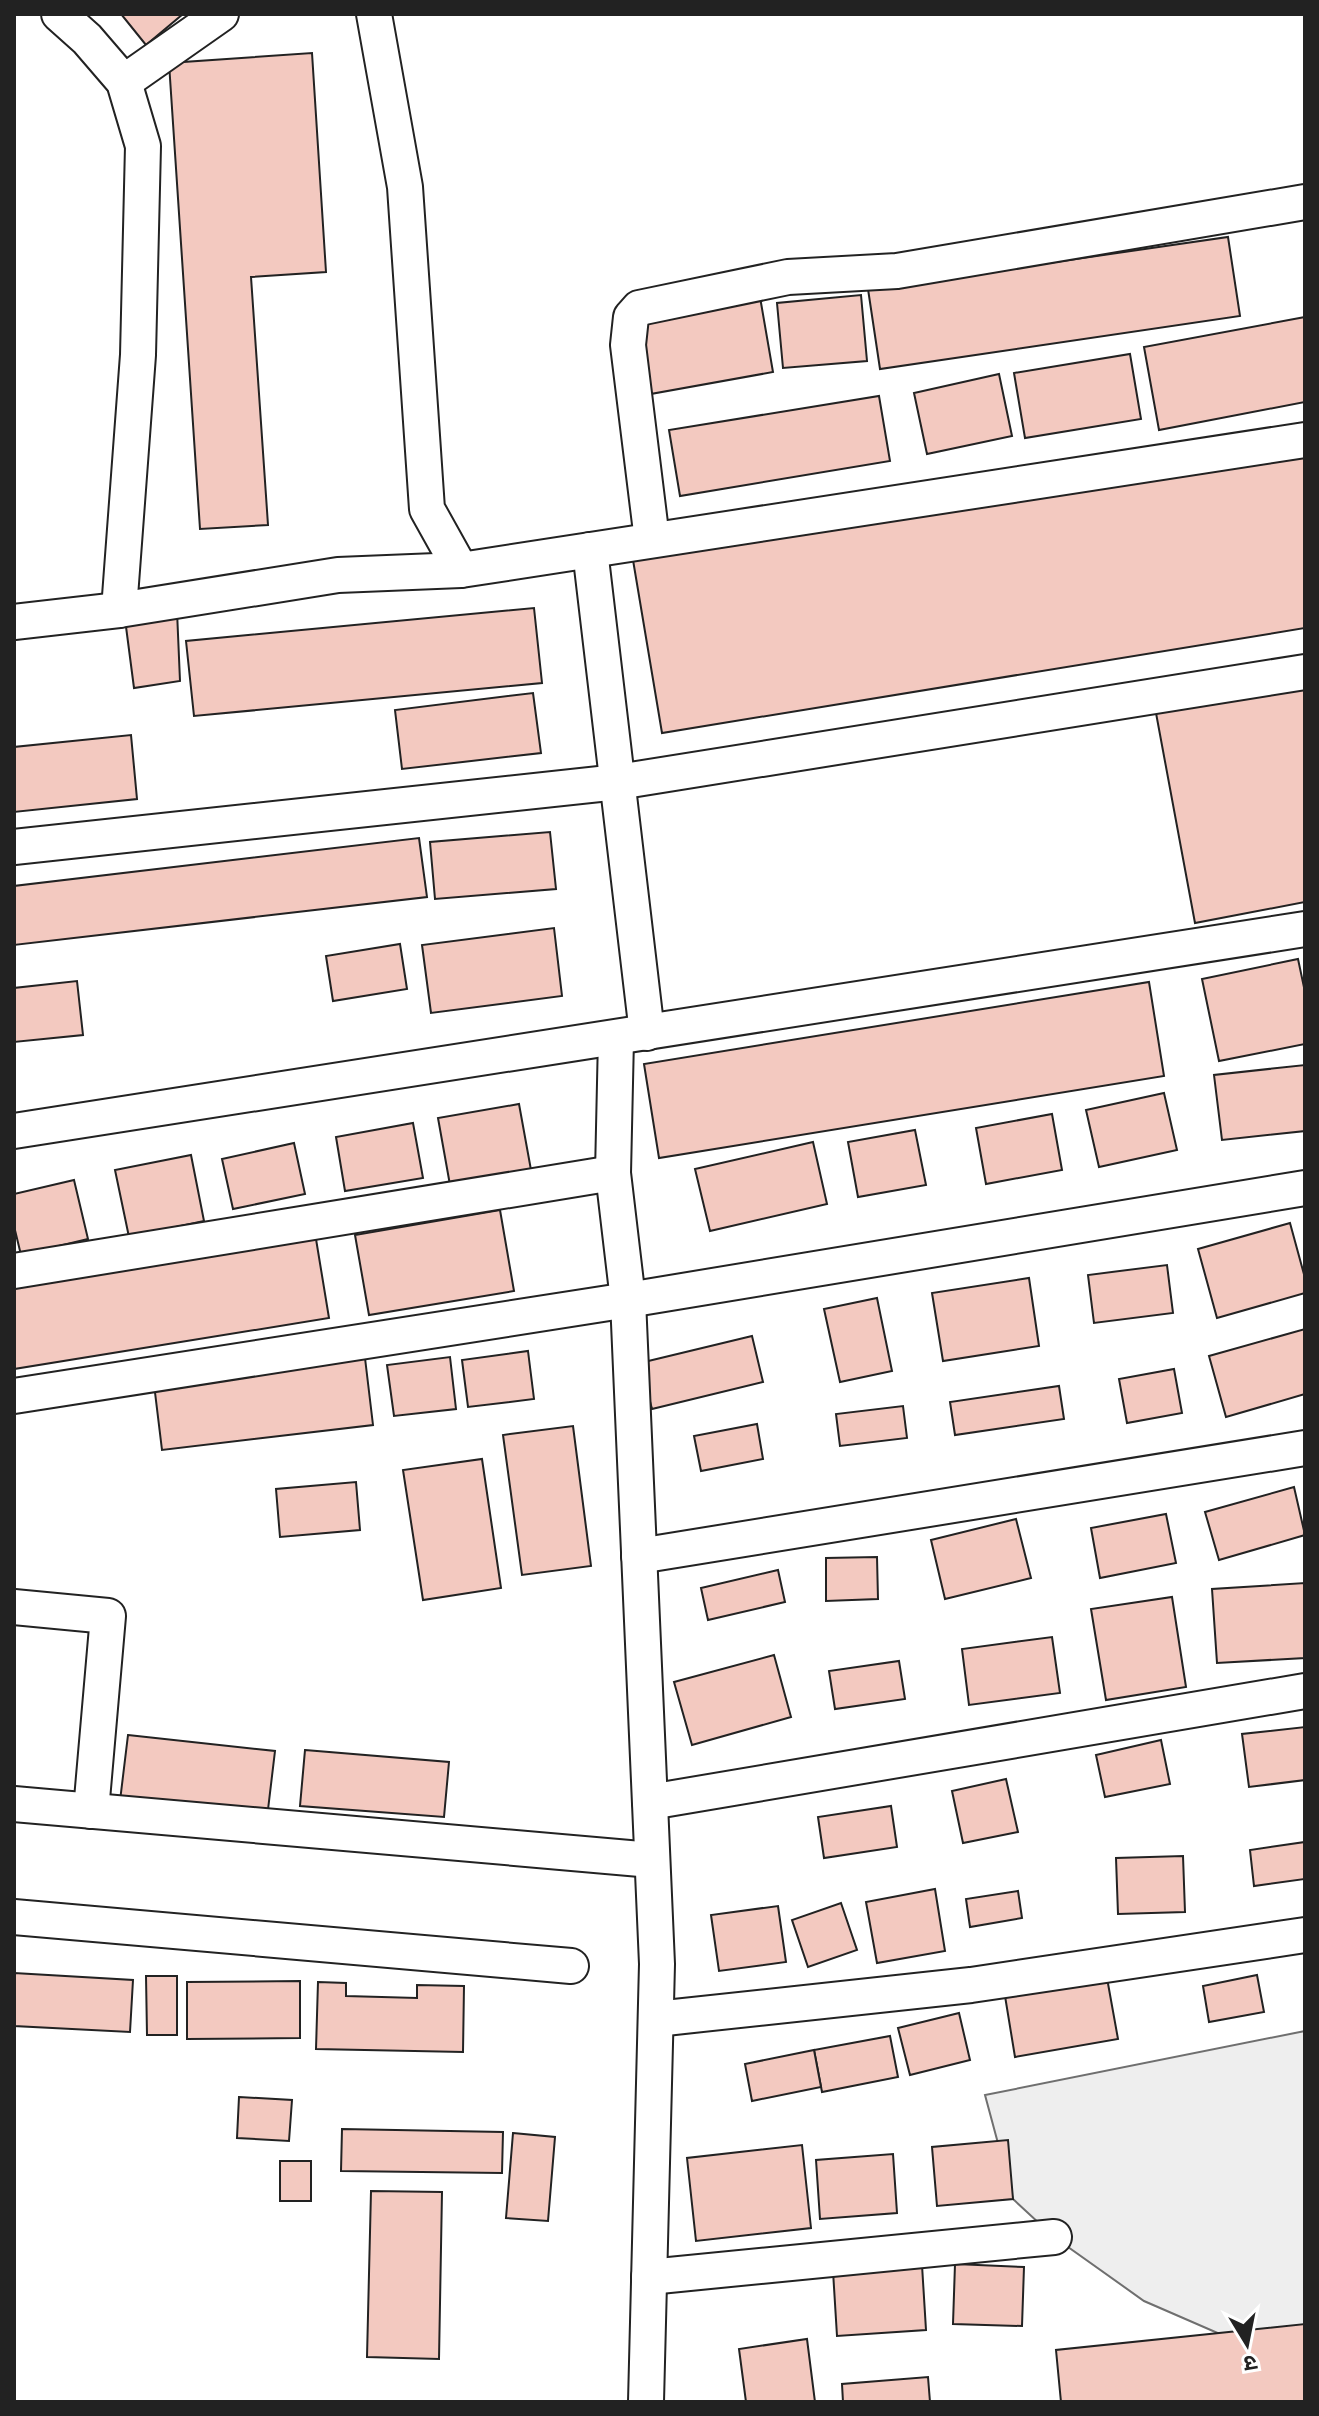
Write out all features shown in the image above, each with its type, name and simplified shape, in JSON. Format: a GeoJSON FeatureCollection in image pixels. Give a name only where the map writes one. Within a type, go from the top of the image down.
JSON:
{"type":"FeatureCollection","features":[{"type":"Feature","properties":{"kind":"street"},"geometry":{"type":"LineString","coordinates":[[59,14],[87,39],[124,82],[143,146],[138,355],[119,610]]}},
{"type":"Feature","properties":{"kind":"street"},"geometry":{"type":"LineString","coordinates":[[124,82],[221,14]]}},
{"type":"Feature","properties":{"kind":"street"},"geometry":{"type":"LineString","coordinates":[[374,14],[405,187],[427,509],[461,570]]}},
{"type":"Feature","properties":{"kind":"street"},"geometry":{"type":"LineString","coordinates":[[652,540],[628,345],[631,317],[639,308],[788,277],[897,271],[1305,202]]}},
{"type":"Feature","properties":{"kind":"street"},"geometry":{"type":"LineString","coordinates":[[14,622],[119,610],[338,575],[461,570],[1305,440]]}},
{"type":"Feature","properties":{"kind":"street"},"geometry":{"type":"LineString","coordinates":[[590,550],[618,782],[631,1035],[613,1173],[628,1300],[652,1860],[656,2019],[646,2402]]}},
{"type":"Feature","properties":{"kind":"street"},"geometry":{"type":"LineString","coordinates":[[14,847],[618,782],[1305,672]]}},
{"type":"Feature","properties":{"kind":"street"},"geometry":{"type":"LineString","coordinates":[[14,1131],[1305,929]]}},
{"type":"Feature","properties":{"kind":"street"},"geometry":{"type":"LineString","coordinates":[[14,1271],[613,1173]]}},
{"type":"Feature","properties":{"kind":"street"},"geometry":{"type":"LineString","coordinates":[[14,1396],[628,1300],[1305,1188]]}},
{"type":"Feature","properties":{"kind":"street"},"geometry":{"type":"LineString","coordinates":[[639,1556],[1305,1448]]}},
{"type":"Feature","properties":{"kind":"street"},"geometry":{"type":"LineString","coordinates":[[14,1607],[108,1616],[91,1811]]}},
{"type":"Feature","properties":{"kind":"street"},"geometry":{"type":"LineString","coordinates":[[650,1802],[1305,1691]]}},
{"type":"Feature","properties":{"kind":"street"},"geometry":{"type":"LineString","coordinates":[[14,1804],[652,1860]]}},
{"type":"Feature","properties":{"kind":"street"},"geometry":{"type":"LineString","coordinates":[[14,1917],[571,1966]]}},
{"type":"Feature","properties":{"kind":"street"},"geometry":{"type":"LineString","coordinates":[[656,2019],[971,1985],[1305,1935]]}},
{"type":"Feature","properties":{"kind":"street"},"geometry":{"type":"LineString","coordinates":[[649,2277],[1054,2237]]}},
{"type":"Feature","properties":{"kind":"shaded area"},"geometry":{"type":"Polygon","coordinates":[[[1305,2031],[1305,2371],[1144,2301],[1054,2237],[1013,2199],[985,2095],[1305,2031]]]}},
{"type":"Feature","properties":{"kind":"building"},"geometry":{"type":"Polygon","coordinates":[[[121,14],[183,14],[146,45],[121,14]]]}},
{"type":"Feature","properties":{"kind":"building"},"geometry":{"type":"Polygon","coordinates":[[[312,53],[326,272],[251,277],[268,525],[200,529],[169,63],[312,53]]]}},
{"type":"Feature","properties":{"kind":"building"},"geometry":{"type":"Polygon","coordinates":[[[1228,237],[1240,316],[880,369],[868,289],[1228,237]]]}},
{"type":"Feature","properties":{"kind":"building"},"geometry":{"type":"Polygon","coordinates":[[[861,295],[867,361],[783,368],[777,303],[861,295]]]}},
{"type":"Feature","properties":{"kind":"building"},"geometry":{"type":"Polygon","coordinates":[[[760,297],[773,372],[645,395],[631,320],[760,297]]]}},
{"type":"Feature","properties":{"kind":"building"},"geometry":{"type":"Polygon","coordinates":[[[1305,317],[1305,402],[1159,430],[1144,347],[1305,317]]]}},
{"type":"Feature","properties":{"kind":"building"},"geometry":{"type":"Polygon","coordinates":[[[1130,354],[1141,419],[1025,438],[1014,373],[1130,354]]]}},
{"type":"Feature","properties":{"kind":"building"},"geometry":{"type":"Polygon","coordinates":[[[999,374],[1012,436],[927,454],[914,393],[999,374]]]}},
{"type":"Feature","properties":{"kind":"building"},"geometry":{"type":"Polygon","coordinates":[[[879,396],[890,461],[680,496],[669,430],[879,396]]]}},
{"type":"Feature","properties":{"kind":"building"},"geometry":{"type":"Polygon","coordinates":[[[1305,449],[1305,628],[662,733],[633,560],[1305,449]]]}},
{"type":"Feature","properties":{"kind":"building"},"geometry":{"type":"Polygon","coordinates":[[[534,608],[542,683],[194,716],[186,641],[534,608]]]}},
{"type":"Feature","properties":{"kind":"building"},"geometry":{"type":"Polygon","coordinates":[[[177,611],[180,681],[134,688],[125,619],[177,611]]]}},
{"type":"Feature","properties":{"kind":"building"},"geometry":{"type":"Polygon","coordinates":[[[1305,686],[1305,902],[1195,923],[1156,713],[1305,686]]]}},
{"type":"Feature","properties":{"kind":"building"},"geometry":{"type":"Polygon","coordinates":[[[533,693],[541,753],[402,769],[395,710],[533,693]]]}},
{"type":"Feature","properties":{"kind":"building"},"geometry":{"type":"Polygon","coordinates":[[[131,735],[137,799],[14,812],[14,747],[131,735]]]}},
{"type":"Feature","properties":{"kind":"building"},"geometry":{"type":"Polygon","coordinates":[[[550,832],[556,889],[435,899],[430,842],[550,832]]]}},
{"type":"Feature","properties":{"kind":"building"},"geometry":{"type":"Polygon","coordinates":[[[419,838],[427,897],[14,945],[14,886],[419,838]]]}},
{"type":"Feature","properties":{"kind":"building"},"geometry":{"type":"Polygon","coordinates":[[[554,928],[562,996],[431,1013],[422,945],[554,928]]]}},
{"type":"Feature","properties":{"kind":"building"},"geometry":{"type":"Polygon","coordinates":[[[400,944],[407,989],[333,1001],[326,956],[400,944]]]}},
{"type":"Feature","properties":{"kind":"building"},"geometry":{"type":"Polygon","coordinates":[[[1298,959],[1305,992],[1305,1044],[1219,1061],[1202,979],[1298,959]]]}},
{"type":"Feature","properties":{"kind":"building"},"geometry":{"type":"Polygon","coordinates":[[[77,981],[83,1035],[14,1042],[14,988],[77,981]]]}},
{"type":"Feature","properties":{"kind":"building"},"geometry":{"type":"Polygon","coordinates":[[[1149,982],[1164,1076],[659,1158],[644,1064],[1149,982]]]}},
{"type":"Feature","properties":{"kind":"building"},"geometry":{"type":"Polygon","coordinates":[[[1305,1065],[1305,1131],[1222,1140],[1214,1075],[1305,1065]]]}},
{"type":"Feature","properties":{"kind":"building"},"geometry":{"type":"Polygon","coordinates":[[[1164,1093],[1177,1150],[1099,1167],[1086,1110],[1164,1093]]]}},
{"type":"Feature","properties":{"kind":"building"},"geometry":{"type":"Polygon","coordinates":[[[519,1104],[531,1170],[450,1185],[438,1118],[519,1104]]]}},
{"type":"Feature","properties":{"kind":"building"},"geometry":{"type":"Polygon","coordinates":[[[1052,1114],[1062,1170],[986,1184],[976,1128],[1052,1114]]]}},
{"type":"Feature","properties":{"kind":"building"},"geometry":{"type":"Polygon","coordinates":[[[413,1123],[423,1178],[345,1191],[336,1137],[413,1123]]]}},
{"type":"Feature","properties":{"kind":"building"},"geometry":{"type":"Polygon","coordinates":[[[915,1130],[926,1185],[858,1197],[848,1142],[915,1130]]]}},
{"type":"Feature","properties":{"kind":"building"},"geometry":{"type":"Polygon","coordinates":[[[813,1142],[827,1204],[710,1231],[695,1169],[813,1142]]]}},
{"type":"Feature","properties":{"kind":"building"},"geometry":{"type":"Polygon","coordinates":[[[294,1143],[305,1194],[233,1209],[222,1159],[294,1143]]]}},
{"type":"Feature","properties":{"kind":"building"},"geometry":{"type":"Polygon","coordinates":[[[191,1155],[204,1221],[129,1237],[115,1170],[191,1155]]]}},
{"type":"Feature","properties":{"kind":"building"},"geometry":{"type":"Polygon","coordinates":[[[74,1180],[88,1239],[21,1255],[14,1226],[14,1194],[74,1180]]]}},
{"type":"Feature","properties":{"kind":"building"},"geometry":{"type":"Polygon","coordinates":[[[500,1210],[514,1291],[369,1315],[355,1235],[500,1210]]]}},
{"type":"Feature","properties":{"kind":"building"},"geometry":{"type":"Polygon","coordinates":[[[1290,1223],[1305,1278],[1305,1293],[1217,1318],[1198,1249],[1290,1223]]]}},
{"type":"Feature","properties":{"kind":"building"},"geometry":{"type":"Polygon","coordinates":[[[316,1239],[329,1318],[14,1369],[14,1288],[316,1239]]]}},
{"type":"Feature","properties":{"kind":"building"},"geometry":{"type":"Polygon","coordinates":[[[1167,1265],[1173,1313],[1094,1323],[1088,1275],[1167,1265]]]}},
{"type":"Feature","properties":{"kind":"building"},"geometry":{"type":"Polygon","coordinates":[[[1029,1278],[1039,1346],[943,1361],[932,1293],[1029,1278]]]}},
{"type":"Feature","properties":{"kind":"building"},"geometry":{"type":"Polygon","coordinates":[[[877,1298],[892,1371],[840,1382],[824,1309],[877,1298]]]}},
{"type":"Feature","properties":{"kind":"building"},"geometry":{"type":"Polygon","coordinates":[[[1305,1329],[1305,1394],[1226,1417],[1209,1356],[1305,1329]]]}},
{"type":"Feature","properties":{"kind":"building"},"geometry":{"type":"Polygon","coordinates":[[[752,1336],[763,1382],[652,1409],[640,1363],[752,1336]]]}},
{"type":"Feature","properties":{"kind":"building"},"geometry":{"type":"Polygon","coordinates":[[[528,1351],[534,1399],[468,1407],[462,1360],[528,1351]]]}},
{"type":"Feature","properties":{"kind":"building"},"geometry":{"type":"Polygon","coordinates":[[[450,1357],[456,1409],[394,1416],[387,1365],[450,1357]]]}},
{"type":"Feature","properties":{"kind":"building"},"geometry":{"type":"Polygon","coordinates":[[[365,1358],[373,1425],[162,1450],[154,1384],[365,1358]]]}},
{"type":"Feature","properties":{"kind":"building"},"geometry":{"type":"Polygon","coordinates":[[[1174,1369],[1182,1413],[1127,1423],[1119,1379],[1174,1369]]]}},
{"type":"Feature","properties":{"kind":"building"},"geometry":{"type":"Polygon","coordinates":[[[1059,1386],[1064,1419],[955,1435],[950,1402],[1059,1386]]]}},
{"type":"Feature","properties":{"kind":"building"},"geometry":{"type":"Polygon","coordinates":[[[903,1406],[907,1438],[840,1446],[836,1414],[903,1406]]]}},
{"type":"Feature","properties":{"kind":"building"},"geometry":{"type":"Polygon","coordinates":[[[757,1424],[763,1459],[701,1471],[694,1436],[757,1424]]]}},
{"type":"Feature","properties":{"kind":"building"},"geometry":{"type":"Polygon","coordinates":[[[573,1426],[591,1566],[522,1575],[503,1435],[573,1426]]]}},
{"type":"Feature","properties":{"kind":"building"},"geometry":{"type":"Polygon","coordinates":[[[482,1459],[501,1588],[423,1600],[403,1470],[482,1459]]]}},
{"type":"Feature","properties":{"kind":"building"},"geometry":{"type":"Polygon","coordinates":[[[356,1482],[360,1530],[280,1537],[276,1489],[356,1482]]]}},
{"type":"Feature","properties":{"kind":"building"},"geometry":{"type":"Polygon","coordinates":[[[1294,1487],[1305,1535],[1219,1560],[1205,1512],[1294,1487]]]}},
{"type":"Feature","properties":{"kind":"building"},"geometry":{"type":"Polygon","coordinates":[[[1166,1514],[1176,1563],[1100,1578],[1091,1528],[1166,1514]]]}},
{"type":"Feature","properties":{"kind":"building"},"geometry":{"type":"Polygon","coordinates":[[[1016,1519],[1031,1578],[945,1599],[931,1540],[1016,1519]]]}},
{"type":"Feature","properties":{"kind":"building"},"geometry":{"type":"Polygon","coordinates":[[[877,1557],[878,1599],[826,1601],[826,1558],[877,1557]]]}},
{"type":"Feature","properties":{"kind":"building"},"geometry":{"type":"Polygon","coordinates":[[[778,1570],[785,1602],[708,1620],[701,1588],[778,1570]]]}},
{"type":"Feature","properties":{"kind":"building"},"geometry":{"type":"Polygon","coordinates":[[[1305,1583],[1305,1658],[1217,1663],[1212,1589],[1305,1583]]]}},
{"type":"Feature","properties":{"kind":"building"},"geometry":{"type":"Polygon","coordinates":[[[1172,1597],[1186,1687],[1106,1700],[1091,1609],[1172,1597]]]}},
{"type":"Feature","properties":{"kind":"building"},"geometry":{"type":"Polygon","coordinates":[[[1052,1637],[1060,1693],[969,1705],[962,1649],[1052,1637]]]}},
{"type":"Feature","properties":{"kind":"building"},"geometry":{"type":"Polygon","coordinates":[[[774,1655],[791,1717],[692,1745],[674,1682],[774,1655]]]}},
{"type":"Feature","properties":{"kind":"building"},"geometry":{"type":"Polygon","coordinates":[[[899,1661],[905,1699],[835,1709],[829,1671],[899,1661]]]}},
{"type":"Feature","properties":{"kind":"building"},"geometry":{"type":"Polygon","coordinates":[[[1305,1727],[1305,1780],[1249,1787],[1242,1734],[1305,1727]]]}},
{"type":"Feature","properties":{"kind":"building"},"geometry":{"type":"Polygon","coordinates":[[[128,1735],[275,1751],[267,1818],[120,1801],[128,1735]]]}},
{"type":"Feature","properties":{"kind":"building"},"geometry":{"type":"Polygon","coordinates":[[[1161,1740],[1170,1784],[1105,1797],[1096,1755],[1161,1740]]]}},
{"type":"Feature","properties":{"kind":"building"},"geometry":{"type":"Polygon","coordinates":[[[305,1750],[449,1762],[444,1817],[300,1806],[305,1750]]]}},
{"type":"Feature","properties":{"kind":"building"},"geometry":{"type":"Polygon","coordinates":[[[1006,1779],[1018,1832],[963,1843],[952,1791],[1006,1779]]]}},
{"type":"Feature","properties":{"kind":"building"},"geometry":{"type":"Polygon","coordinates":[[[891,1806],[897,1847],[824,1858],[818,1817],[891,1806]]]}},
{"type":"Feature","properties":{"kind":"building"},"geometry":{"type":"Polygon","coordinates":[[[1305,1842],[1305,1879],[1254,1886],[1250,1850],[1305,1842]]]}},
{"type":"Feature","properties":{"kind":"building"},"geometry":{"type":"Polygon","coordinates":[[[1183,1856],[1185,1912],[1118,1914],[1116,1858],[1183,1856]]]}},
{"type":"Feature","properties":{"kind":"building"},"geometry":{"type":"Polygon","coordinates":[[[935,1889],[945,1951],[877,1963],[866,1902],[935,1889]]]}},
{"type":"Feature","properties":{"kind":"building"},"geometry":{"type":"Polygon","coordinates":[[[1018,1891],[1022,1918],[970,1927],[966,1899],[1018,1891]]]}},
{"type":"Feature","properties":{"kind":"building"},"geometry":{"type":"Polygon","coordinates":[[[841,1903],[857,1950],[808,1967],[792,1920],[841,1903]]]}},
{"type":"Feature","properties":{"kind":"building"},"geometry":{"type":"Polygon","coordinates":[[[778,1906],[786,1962],[719,1971],[711,1915],[778,1906]]]}},
{"type":"Feature","properties":{"kind":"building"},"geometry":{"type":"Polygon","coordinates":[[[14,1973],[133,1980],[130,2032],[14,2026],[14,1973]]]}},
{"type":"Feature","properties":{"kind":"building"},"geometry":{"type":"Polygon","coordinates":[[[1257,1975],[1264,2012],[1209,2022],[1203,1986],[1257,1975]]]}},
{"type":"Feature","properties":{"kind":"building"},"geometry":{"type":"Polygon","coordinates":[[[146,1976],[177,1976],[177,2035],[147,2035],[146,1976]]]}},
{"type":"Feature","properties":{"kind":"building"},"geometry":{"type":"Polygon","coordinates":[[[1107,1978],[1118,2039],[1015,2057],[1005,1996],[1107,1978]]]}},
{"type":"Feature","properties":{"kind":"building"},"geometry":{"type":"Polygon","coordinates":[[[300,1981],[300,2038],[187,2039],[187,1982],[300,1981]]]}},
{"type":"Feature","properties":{"kind":"building"},"geometry":{"type":"Polygon","coordinates":[[[318,1982],[346,1983],[346,1996],[417,1998],[417,1985],[464,1986],[463,2052],[316,2049],[318,1982]]]}},
{"type":"Feature","properties":{"kind":"building"},"geometry":{"type":"Polygon","coordinates":[[[959,2013],[970,2060],[910,2075],[898,2028],[959,2013]]]}},
{"type":"Feature","properties":{"kind":"building"},"geometry":{"type":"Polygon","coordinates":[[[890,2036],[898,2077],[822,2092],[814,2050],[890,2036]]]}},
{"type":"Feature","properties":{"kind":"building"},"geometry":{"type":"Polygon","coordinates":[[[814,2050],[821,2087],[752,2101],[745,2064],[814,2050]]]}},
{"type":"Feature","properties":{"kind":"building"},"geometry":{"type":"Polygon","coordinates":[[[239,2097],[292,2100],[289,2141],[237,2138],[239,2097]]]}},
{"type":"Feature","properties":{"kind":"building"},"geometry":{"type":"Polygon","coordinates":[[[342,2129],[503,2132],[502,2173],[341,2171],[342,2129]]]}},
{"type":"Feature","properties":{"kind":"building"},"geometry":{"type":"Polygon","coordinates":[[[513,2133],[555,2137],[548,2221],[506,2218],[513,2133]]]}},
{"type":"Feature","properties":{"kind":"building"},"geometry":{"type":"Polygon","coordinates":[[[1008,2140],[1013,2199],[937,2206],[932,2147],[1008,2140]]]}},
{"type":"Feature","properties":{"kind":"building"},"geometry":{"type":"Polygon","coordinates":[[[802,2145],[811,2228],[696,2241],[687,2158],[802,2145]]]}},
{"type":"Feature","properties":{"kind":"building"},"geometry":{"type":"Polygon","coordinates":[[[893,2154],[897,2213],[820,2219],[816,2160],[893,2154]]]}},
{"type":"Feature","properties":{"kind":"building"},"geometry":{"type":"Polygon","coordinates":[[[280,2161],[311,2161],[311,2201],[280,2201],[280,2161]]]}},
{"type":"Feature","properties":{"kind":"building"},"geometry":{"type":"Polygon","coordinates":[[[371,2191],[442,2192],[439,2359],[367,2357],[371,2191]]]}},
{"type":"Feature","properties":{"kind":"building"},"geometry":{"type":"Polygon","coordinates":[[[955,2264],[1024,2267],[1022,2326],[953,2324],[955,2264]]]}},
{"type":"Feature","properties":{"kind":"building"},"geometry":{"type":"Polygon","coordinates":[[[922,2265],[926,2330],[837,2336],[833,2271],[922,2265]]]}},
{"type":"Feature","properties":{"kind":"building"},"geometry":{"type":"Polygon","coordinates":[[[1305,2324],[1305,2402],[1061,2402],[1056,2350],[1305,2324]]]}},
{"type":"Feature","properties":{"kind":"building"},"geometry":{"type":"Polygon","coordinates":[[[807,2339],[815,2402],[746,2402],[739,2349],[807,2339]]]}},
{"type":"Feature","properties":{"kind":"building"},"geometry":{"type":"Polygon","coordinates":[[[928,2377],[930,2402],[843,2402],[842,2384],[928,2377]]]}}]}
